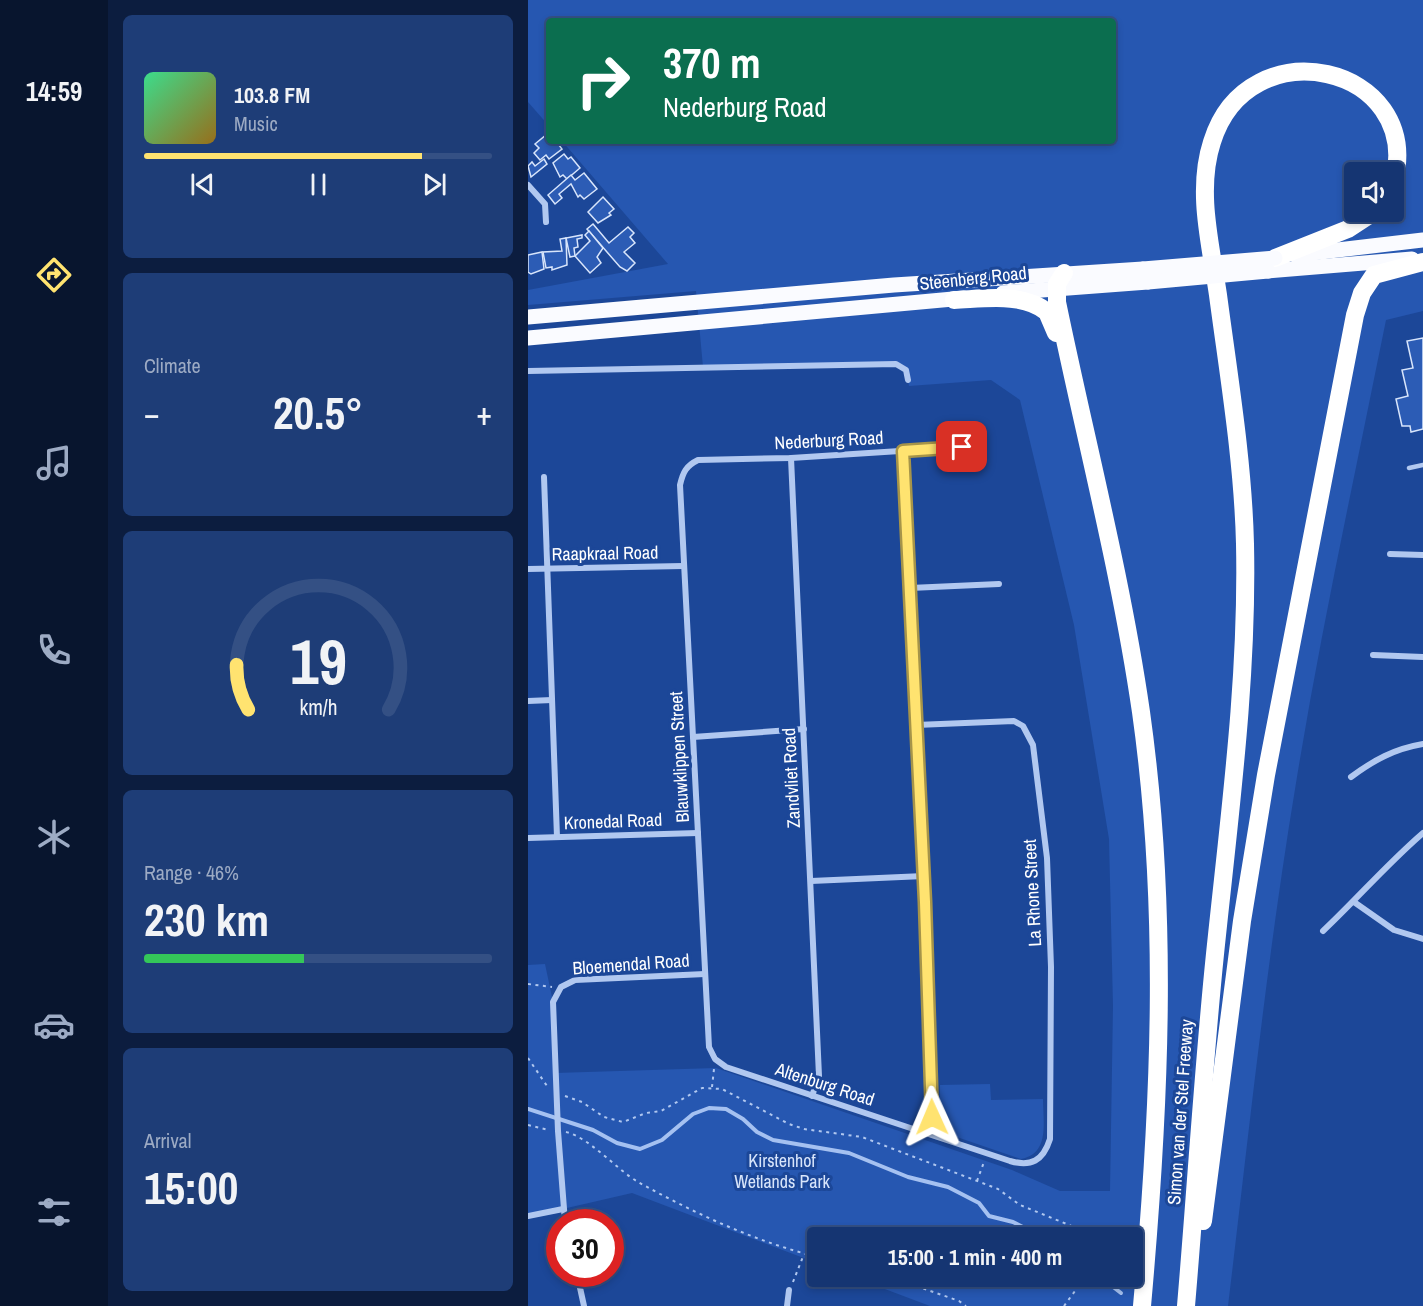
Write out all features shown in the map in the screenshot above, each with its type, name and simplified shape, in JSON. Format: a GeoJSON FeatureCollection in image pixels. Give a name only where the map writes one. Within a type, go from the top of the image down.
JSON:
{"type":"FeatureCollection","features":[{"type":"Feature","properties":{"kind":"highway","name":"Simon van der Stel Freeway"},"geometry":{"type":"LineString","coordinates":[[1186,1299],[1245,636],[1245,543],[1241,476],[1206,204],[1209,151],[1227,111],[1249,88],[1283,73],[1322,71],[1339,75],[1360,86],[1385,109],[1393,125],[1398,144],[1396,162]]}},
{"type":"Feature","properties":{"kind":"highway"},"geometry":{"type":"LineString","coordinates":[[1272,264],[1359,222]]}},
{"type":"Feature","properties":{"kind":"highway"},"geometry":{"type":"LineString","coordinates":[[1186,1299],[1194,1280],[1199,1250],[1242,921],[1266,775],[1355,315],[1366,285],[1374,275],[1423,260]]}},
{"type":"Feature","properties":{"kind":"highway"},"geometry":{"type":"LineString","coordinates":[[1060,281],[1072,377]]}},
{"type":"Feature","properties":{"kind":"highway"},"geometry":{"type":"LineString","coordinates":[[954,300],[1011,299],[1041,307],[1054,323],[1072,377]]}},
{"type":"Feature","properties":{"kind":"highway","name":"Simon van der Stel Freeway"},"geometry":{"type":"LineString","coordinates":[[1072,377],[1130,645],[1141,712],[1153,816],[1159,910],[1161,1022],[1142,1306]]}},
{"type":"Feature","properties":{"kind":"main road","name":"Steenberg Road"},"geometry":{"type":"LineString","coordinates":[[1272,264],[1423,240]]}},
{"type":"Feature","properties":{"kind":"main road","name":"Steenberg Road"},"geometry":{"type":"LineString","coordinates":[[528,316],[1060,281],[1272,264],[1423,260]]}},
{"type":"Feature","properties":{"kind":"main road","name":"Steenberg Road"},"geometry":{"type":"LineString","coordinates":[[528,338],[954,300],[1060,281]]}},
{"type":"Feature","properties":{"kind":"street"},"geometry":{"type":"LineString","coordinates":[[528,185],[544,204],[546,222]]}},
{"type":"Feature","properties":{"kind":"street"},"geometry":{"type":"LineString","coordinates":[[528,371],[896,364],[906,370],[908,380]]}},
{"type":"Feature","properties":{"kind":"street","name":"Nederburg Road"},"geometry":{"type":"LineString","coordinates":[[698,460],[791,458],[962,447]]}},
{"type":"Feature","properties":{"kind":"street"},"geometry":{"type":"LineString","coordinates":[[903,451],[933,1110],[926,1133]]}},
{"type":"Feature","properties":{"kind":"street","name":"Zandvliet Road"},"geometry":{"type":"LineString","coordinates":[[791,458],[819,1076],[812,1096]]}},
{"type":"Feature","properties":{"kind":"street","name":"Blauwklippen Street"},"geometry":{"type":"LineString","coordinates":[[698,460],[688,466],[680,485],[709,1047],[715,1059]]}},
{"type":"Feature","properties":{"kind":"street"},"geometry":{"type":"LineString","coordinates":[[544,477],[557,837]]}},
{"type":"Feature","properties":{"kind":"street"},"geometry":{"type":"LineString","coordinates":[[1390,554],[1423,555]]}},
{"type":"Feature","properties":{"kind":"street","name":"Raapkraal Road"},"geometry":{"type":"LineString","coordinates":[[528,569],[683,566]]}},
{"type":"Feature","properties":{"kind":"street"},"geometry":{"type":"LineString","coordinates":[[910,588],[999,584]]}},
{"type":"Feature","properties":{"kind":"street"},"geometry":{"type":"LineString","coordinates":[[1373,655],[1423,657]]}},
{"type":"Feature","properties":{"kind":"street"},"geometry":{"type":"LineString","coordinates":[[528,701],[552,700]]}},
{"type":"Feature","properties":{"kind":"street","name":"La Rhone Street"},"geometry":{"type":"LineString","coordinates":[[916,724],[1014,721],[1023,726],[1033,745],[1047,858],[1051,967],[1050,1139],[1040,1158],[1032,1163]]}},
{"type":"Feature","properties":{"kind":"street"},"geometry":{"type":"LineString","coordinates":[[693,737],[804,729]]}},
{"type":"Feature","properties":{"kind":"street"},"geometry":{"type":"LineString","coordinates":[[1351,777],[1391,752],[1423,744]]}},
{"type":"Feature","properties":{"kind":"street","name":"Kronedal Road"},"geometry":{"type":"LineString","coordinates":[[528,838],[698,833]]}},
{"type":"Feature","properties":{"kind":"street"},"geometry":{"type":"LineString","coordinates":[[1323,931],[1354,902],[1380,872],[1423,833]]}},
{"type":"Feature","properties":{"kind":"street"},"geometry":{"type":"LineString","coordinates":[[811,881],[924,876]]}},
{"type":"Feature","properties":{"kind":"street"},"geometry":{"type":"LineString","coordinates":[[1354,902],[1394,930],[1423,939]]}},
{"type":"Feature","properties":{"kind":"street","name":"Bloemendal Road"},"geometry":{"type":"LineString","coordinates":[[561,987],[575,980],[705,974]]}},
{"type":"Feature","properties":{"kind":"street"},"geometry":{"type":"LineString","coordinates":[[561,987],[554,1002],[556,1109],[563,1209]]}},
{"type":"Feature","properties":{"kind":"street","name":"Altenburg Road"},"geometry":{"type":"LineString","coordinates":[[715,1059],[726,1068],[988,1154],[1020,1164],[1032,1163]]}},
{"type":"Feature","properties":{"kind":"street"},"geometry":{"type":"LineString","coordinates":[[528,1216],[546,1212]]}},
{"type":"Feature","properties":{"kind":"street"},"geometry":{"type":"LineString","coordinates":[[580,1287],[584,1306]]}},
{"type":"Feature","properties":{"kind":"street"},"geometry":{"type":"LineString","coordinates":[[787,1306],[789,1290]]}},
{"type":"Feature","properties":{"kind":"lane"},"geometry":{"type":"LineString","coordinates":[[1409,468],[1423,465]]}},
{"type":"Feature","properties":{"kind":"path"},"geometry":{"type":"LineString","coordinates":[[528,984],[561,987]]}},
{"type":"Feature","properties":{"kind":"path"},"geometry":{"type":"LineString","coordinates":[[528,1058],[546,1086],[556,1093],[582,1102],[604,1117],[623,1122],[646,1113],[661,1111],[695,1091],[712,1087],[738,1095],[776,1119],[804,1129],[862,1137],[977,1180],[998,1189],[1020,1205],[1074,1227]]}},
{"type":"Feature","properties":{"kind":"path"},"geometry":{"type":"LineString","coordinates":[[712,1087],[715,1059]]}},
{"type":"Feature","properties":{"kind":"path"},"geometry":{"type":"LineString","coordinates":[[528,1125],[569,1132],[637,1181],[704,1215],[807,1255]]}},
{"type":"Feature","properties":{"kind":"path"},"geometry":{"type":"LineString","coordinates":[[977,1180],[988,1154]]}},
{"type":"Feature","properties":{"kind":"path"},"geometry":{"type":"LineString","coordinates":[[789,1290],[804,1254]]}},
{"type":"Feature","properties":{"kind":"path"},"geometry":{"type":"LineString","coordinates":[[919,1287],[959,1301],[966,1306]]}},
{"type":"Feature","properties":{"kind":"path"},"geometry":{"type":"LineString","coordinates":[[1064,1305],[1078,1287]]}},
{"type":"Feature","properties":{"kind":"green space","name":"Kirstenhof Wetlands Park"},"geometry":{"type":"Polygon","coordinates":[[[528,0],[1423,0],[1423,311],[1386,320],[1327,610],[1296,783],[1276,914],[1228,1306],[930,1306],[880,1287],[1143,1287],[1143,1227],[807,1227],[807,1259],[632,1193],[563,1209],[546,1209],[546,1213],[528,1217],[528,965],[545,964],[553,1002],[555,1073],[716,1068],[1012,1170],[1060,1191],[1110,1191],[1113,1006],[1109,839],[1074,625],[1020,400],[991,380],[909,386],[906,370],[902,365],[703,367],[696,291],[528,305],[528,290],[668,264],[565,144],[1116,144],[1116,18],[546,18],[546,123],[528,102],[528,0]]]}},
{"type":"Feature","properties":{"kind":"green space"},"geometry":{"type":"Polygon","coordinates":[[[990,1084],[991,1100],[1043,1099],[1043,1136],[1037,1151],[1030,1156],[1021,1159],[951,1135],[943,1125],[940,1112],[940,1085],[990,1084]]]}},
{"type":"Feature","properties":{"kind":"building"},"geometry":{"type":"Polygon","coordinates":[[[546,135],[546,144],[558,144],[562,149],[549,159],[546,155],[540,160],[534,153],[539,148],[535,144],[546,135]]]}},
{"type":"Feature","properties":{"kind":"building"},"geometry":{"type":"Polygon","coordinates":[[[564,154],[568,159],[571,157],[580,168],[567,179],[563,175],[560,177],[553,163],[564,154]]]}},
{"type":"Feature","properties":{"kind":"building"},"geometry":{"type":"Polygon","coordinates":[[[544,159],[547,164],[531,177],[528,166],[532,162],[535,166],[544,159]]]}},
{"type":"Feature","properties":{"kind":"building"},"geometry":{"type":"Polygon","coordinates":[[[584,173],[597,189],[584,199],[580,195],[578,197],[571,184],[559,194],[562,198],[555,204],[548,195],[571,175],[575,180],[584,173]]]}},
{"type":"Feature","properties":{"kind":"building"},"geometry":{"type":"Polygon","coordinates":[[[603,197],[614,209],[609,213],[611,215],[598,223],[588,212],[603,197]]]}},
{"type":"Feature","properties":{"kind":"building"},"geometry":{"type":"Polygon","coordinates":[[[593,224],[609,243],[628,227],[634,233],[630,237],[635,243],[624,252],[635,263],[627,271],[620,267],[587,229],[593,224]]]}},
{"type":"Feature","properties":{"kind":"building"},"geometry":{"type":"Polygon","coordinates":[[[589,231],[603,248],[597,257],[601,263],[590,273],[575,256],[590,241],[585,235],[589,231]]]}},
{"type":"Feature","properties":{"kind":"building"},"geometry":{"type":"Polygon","coordinates":[[[582,235],[582,238],[577,239],[578,247],[574,248],[575,256],[570,257],[566,238],[582,235]]]}},
{"type":"Feature","properties":{"kind":"building"},"geometry":{"type":"Polygon","coordinates":[[[566,238],[567,265],[552,270],[552,267],[546,268],[543,252],[562,251],[560,239],[566,238]]]}},
{"type":"Feature","properties":{"kind":"building"},"geometry":{"type":"Polygon","coordinates":[[[542,252],[544,269],[531,274],[528,272],[528,255],[542,252]]]}},
{"type":"Feature","properties":{"kind":"building"},"geometry":{"type":"Polygon","coordinates":[[[1423,338],[1423,429],[1411,432],[1410,426],[1402,426],[1396,399],[1408,396],[1402,370],[1413,368],[1407,341],[1423,338]]]}},
{"type":"Feature","properties":{"kind":"waterway"},"geometry":{"type":"LineString","coordinates":[[528,1109],[593,1130],[617,1143],[640,1149],[662,1140],[693,1114],[709,1108],[726,1109],[743,1119],[757,1132],[773,1140],[849,1153],[908,1177],[948,1187],[979,1203],[989,1216],[1023,1227]]}},
{"type":"Feature","properties":{"kind":"waterway"},"geometry":{"type":"LineString","coordinates":[[1113,1287],[1121,1293]]}},
{"type":"Feature","properties":{"kind":"route"},"geometry":{"type":"LineString","coordinates":[[932,1117],[925,902],[903,451],[962,447]]}}]}
